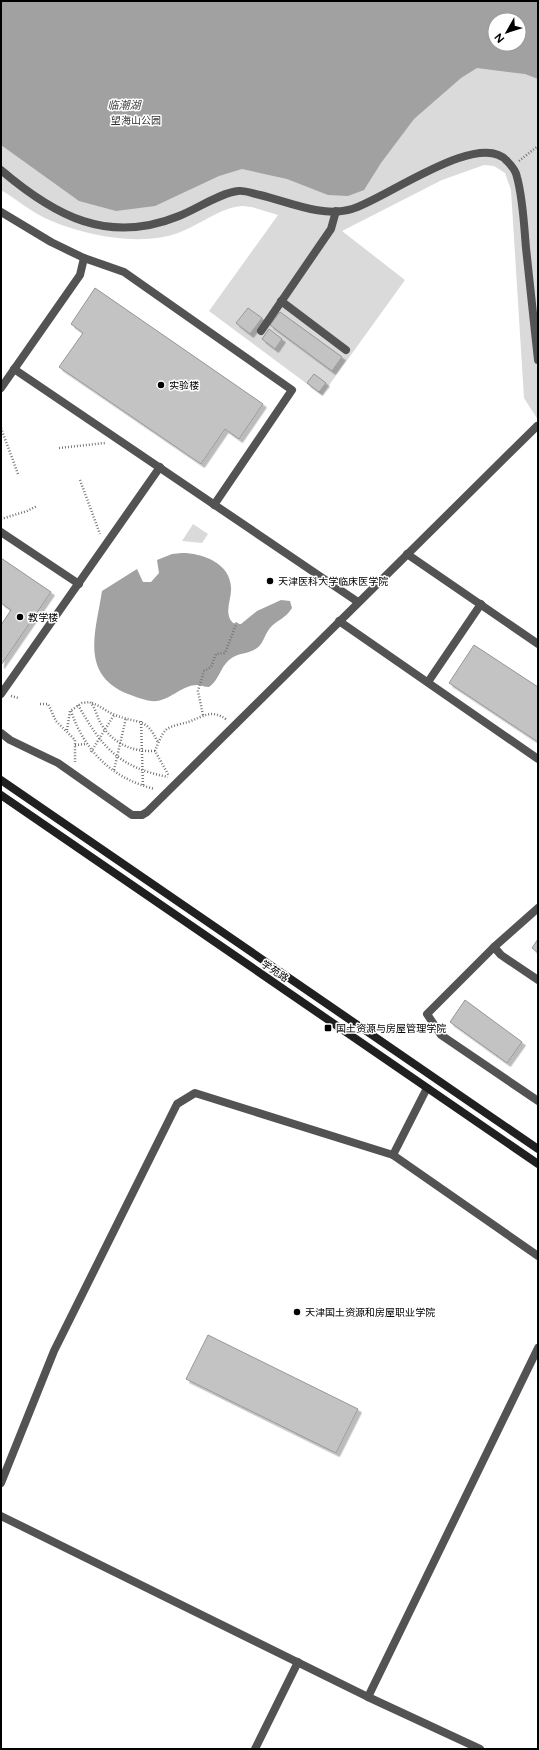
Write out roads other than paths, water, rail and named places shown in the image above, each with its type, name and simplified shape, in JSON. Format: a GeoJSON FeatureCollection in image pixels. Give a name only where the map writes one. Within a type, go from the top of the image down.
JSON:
{"type":"FeatureCollection","features":[{"type":"Feature","properties":{"kind":"street"},"geometry":{"type":"LineString","coordinates":[[1,170],[17,184],[57,211],[79,221],[103,226],[128,227],[156,224],[239,190],[321,211],[352,210],[425,172],[462,156],[490,152],[506,159],[517,175],[524,224],[538,360]]}},
{"type":"Feature","properties":{"kind":"street"},"geometry":{"type":"LineString","coordinates":[[260,331],[331,229],[336,211]]}},
{"type":"Feature","properties":{"kind":"street"},"geometry":{"type":"LineString","coordinates":[[1,212],[51,242],[84,258],[124,272],[292,390],[214,505]]}},
{"type":"Feature","properties":{"kind":"street"},"geometry":{"type":"LineString","coordinates":[[1,388],[80,275],[84,258]]}},
{"type":"Feature","properties":{"kind":"street"},"geometry":{"type":"LineString","coordinates":[[281,301],[346,350]]}},
{"type":"Feature","properties":{"kind":"street"},"geometry":{"type":"LineString","coordinates":[[14,368],[358,602]]}},
{"type":"Feature","properties":{"kind":"street"},"geometry":{"type":"LineString","coordinates":[[1,733],[10,740],[41,754],[70,772],[132,815],[142,815],[180,780],[358,602],[538,426]]}},
{"type":"Feature","properties":{"kind":"street"},"geometry":{"type":"LineString","coordinates":[[1,694],[160,467]]}},
{"type":"Feature","properties":{"kind":"street"},"geometry":{"type":"LineString","coordinates":[[1,532],[79,584]]}},
{"type":"Feature","properties":{"kind":"street"},"geometry":{"type":"LineString","coordinates":[[407,554],[538,644]]}},
{"type":"Feature","properties":{"kind":"street"},"geometry":{"type":"LineString","coordinates":[[428,682],[480,604]]}},
{"type":"Feature","properties":{"kind":"street"},"geometry":{"type":"LineString","coordinates":[[339,621],[538,759]]}},
{"type":"Feature","properties":{"kind":"street","name":"学苑路"},"geometry":{"type":"LineString","coordinates":[[1,780],[538,1149]]}},
{"type":"Feature","properties":{"kind":"street","name":"学苑路"},"geometry":{"type":"LineString","coordinates":[[1,794],[538,1164]]}},
{"type":"Feature","properties":{"kind":"street"},"geometry":{"type":"LineString","coordinates":[[538,908],[494,947],[427,1014],[441,1035],[538,1101]]}},
{"type":"Feature","properties":{"kind":"street"},"geometry":{"type":"LineString","coordinates":[[494,947],[501,955],[538,980]]}},
{"type":"Feature","properties":{"kind":"street"},"geometry":{"type":"LineString","coordinates":[[393,1155],[427,1088]]}},
{"type":"Feature","properties":{"kind":"street"},"geometry":{"type":"LineString","coordinates":[[1,1483],[54,1351],[177,1104],[195,1093],[393,1155],[538,1256]]}},
{"type":"Feature","properties":{"kind":"street"},"geometry":{"type":"LineString","coordinates":[[368,1697],[538,1348]]}},
{"type":"Feature","properties":{"kind":"street"},"geometry":{"type":"LineString","coordinates":[[1,1516],[368,1697],[480,1749]]}},
{"type":"Feature","properties":{"kind":"street"},"geometry":{"type":"LineString","coordinates":[[255,1749],[298,1662]]}},
{"type":"Feature","properties":{"kind":"water","name":"临潮湖"},"geometry":{"type":"Polygon","coordinates":[[[1,1],[538,1],[538,79],[525,74],[477,68],[461,78],[414,119],[381,163],[364,190],[348,196],[328,195],[287,179],[242,169],[219,176],[155,206],[116,211],[79,201],[1,145],[1,1]]]}},
{"type":"Feature","properties":{"kind":"water"},"geometry":{"type":"Polygon","coordinates":[[[190,553],[206,557],[214,561],[226,572],[231,587],[228,610],[230,619],[233,623],[241,624],[257,611],[281,600],[290,601],[292,608],[287,615],[270,628],[257,648],[250,652],[237,655],[229,660],[215,681],[209,687],[198,685],[187,687],[167,698],[157,701],[138,698],[113,685],[102,675],[97,663],[94,650],[102,591],[137,569],[143,582],[151,582],[159,573],[157,560],[172,554],[190,553]]]}},
{"type":"Feature","properties":{"kind":"place","name":"实验楼"},"geometry":{"type":"Point","coordinates":[161,385]}},
{"type":"Feature","properties":{"kind":"place","name":"天津医科大学临床医学院"},"geometry":{"type":"Point","coordinates":[270,581]}},
{"type":"Feature","properties":{"kind":"place","name":"教学楼"},"geometry":{"type":"Point","coordinates":[20,617]}},
{"type":"Feature","properties":{"kind":"place","name":"国土资源与房屋管理学院"},"geometry":{"type":"Point","coordinates":[328,1028]}},
{"type":"Feature","properties":{"kind":"place","name":"天津国土资源和房屋职业学院"},"geometry":{"type":"Point","coordinates":[297,1312]}},
{"type":"Feature","properties":{"kind":"park label","name":"望海山公园"},"geometry":{"type":"Point","coordinates":[136,120]}}]}
